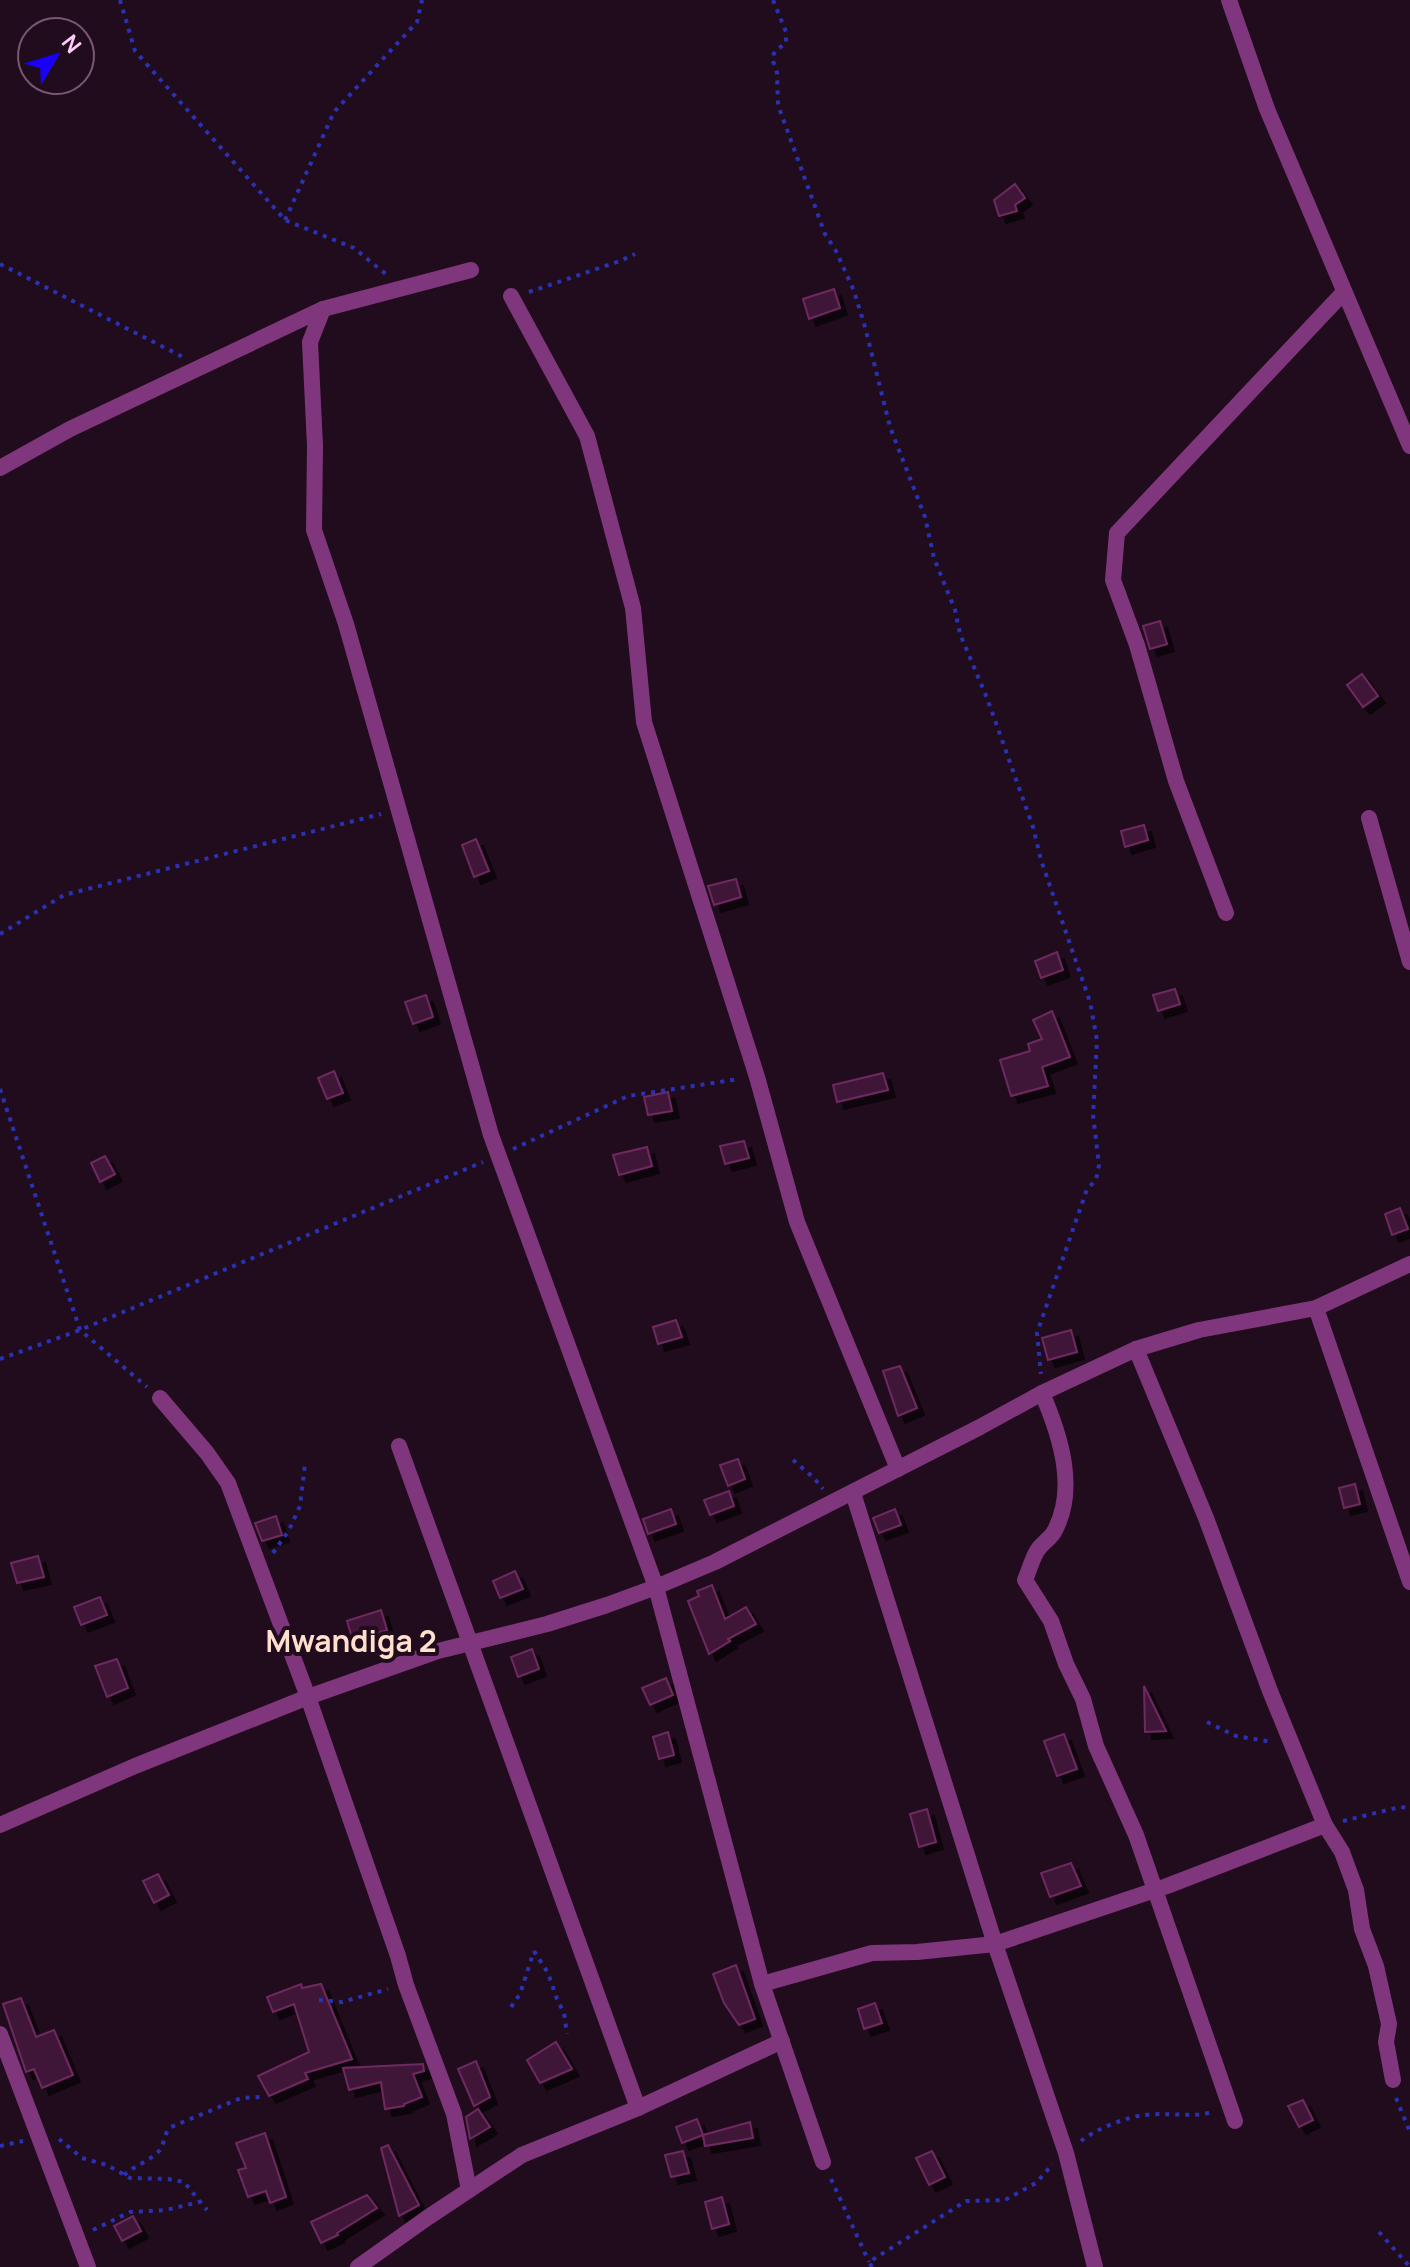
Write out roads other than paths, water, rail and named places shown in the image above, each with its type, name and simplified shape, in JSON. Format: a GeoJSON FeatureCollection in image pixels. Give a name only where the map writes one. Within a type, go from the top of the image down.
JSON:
{"type":"FeatureCollection","features":[{"type":"Feature","properties":{"kind":"street"},"geometry":{"type":"LineString","coordinates":[[1229,0],[1267,109],[1410,446]]}},
{"type":"Feature","properties":{"kind":"street"},"geometry":{"type":"LineString","coordinates":[[0,468],[70,429],[323,309],[471,270]]}},
{"type":"Feature","properties":{"kind":"street"},"geometry":{"type":"LineString","coordinates":[[1226,913],[1176,781],[1137,645],[1113,580],[1117,533],[1344,292]]}},
{"type":"Feature","properties":{"kind":"street"},"geometry":{"type":"LineString","coordinates":[[511,296],[587,436],[633,608],[644,722],[757,1077],[797,1222],[898,1469]]}},
{"type":"Feature","properties":{"kind":"street"},"geometry":{"type":"LineString","coordinates":[[323,309],[310,342],[315,446],[314,530],[346,624],[491,1135],[656,1587],[762,1984],[823,2162]]}},
{"type":"Feature","properties":{"kind":"street"},"geometry":{"type":"LineString","coordinates":[[1369,818],[1410,962]]}},
{"type":"Feature","properties":{"kind":"street"},"geometry":{"type":"LineString","coordinates":[[0,1825],[135,1766],[308,1697],[438,1651],[547,1624],[656,1587],[715,1562],[1042,1393],[1136,1349],[1199,1330],[1316,1308],[1410,1264]]}},
{"type":"Feature","properties":{"kind":"street"},"geometry":{"type":"LineString","coordinates":[[1316,1308],[1410,1582]]}},
{"type":"Feature","properties":{"kind":"street"},"geometry":{"type":"LineString","coordinates":[[1136,1349],[1206,1518],[1270,1691],[1325,1825],[1342,1852],[1356,1890],[1362,1929],[1376,1966],[1389,2024],[1386,2042],[1393,2080]]}},
{"type":"Feature","properties":{"kind":"street"},"geometry":{"type":"LineString","coordinates":[[1042,1393],[1058,1431],[1064,1465],[1064,1504],[1053,1533],[1037,1550],[1025,1580],[1051,1621],[1066,1664],[1083,1699],[1096,1746],[1136,1835],[1234,2116]]}},
{"type":"Feature","properties":{"kind":"street"},"geometry":{"type":"LineString","coordinates":[[160,1398],[228,1483],[308,1697],[406,1985],[454,2114],[469,2190]]}},
{"type":"Feature","properties":{"kind":"street"},"geometry":{"type":"LineString","coordinates":[[399,1446],[638,2108]]}},
{"type":"Feature","properties":{"kind":"street"},"geometry":{"type":"LineString","coordinates":[[853,1493],[995,1944],[1066,2153],[1095,2267]]}},
{"type":"Feature","properties":{"kind":"street"},"geometry":{"type":"LineString","coordinates":[[762,1984],[872,1953],[995,1944],[1153,1891],[1325,1825]]}},
{"type":"Feature","properties":{"kind":"street"},"geometry":{"type":"LineString","coordinates":[[0,2034],[88,2267]]}},
{"type":"Feature","properties":{"kind":"street"},"geometry":{"type":"LineString","coordinates":[[358,2267],[522,2155],[638,2108],[782,2041]]}},
{"type":"Feature","properties":{"kind":"district","name":"Mwandiga 2"},"geometry":{"type":"Point","coordinates":[351,1642]}}]}
